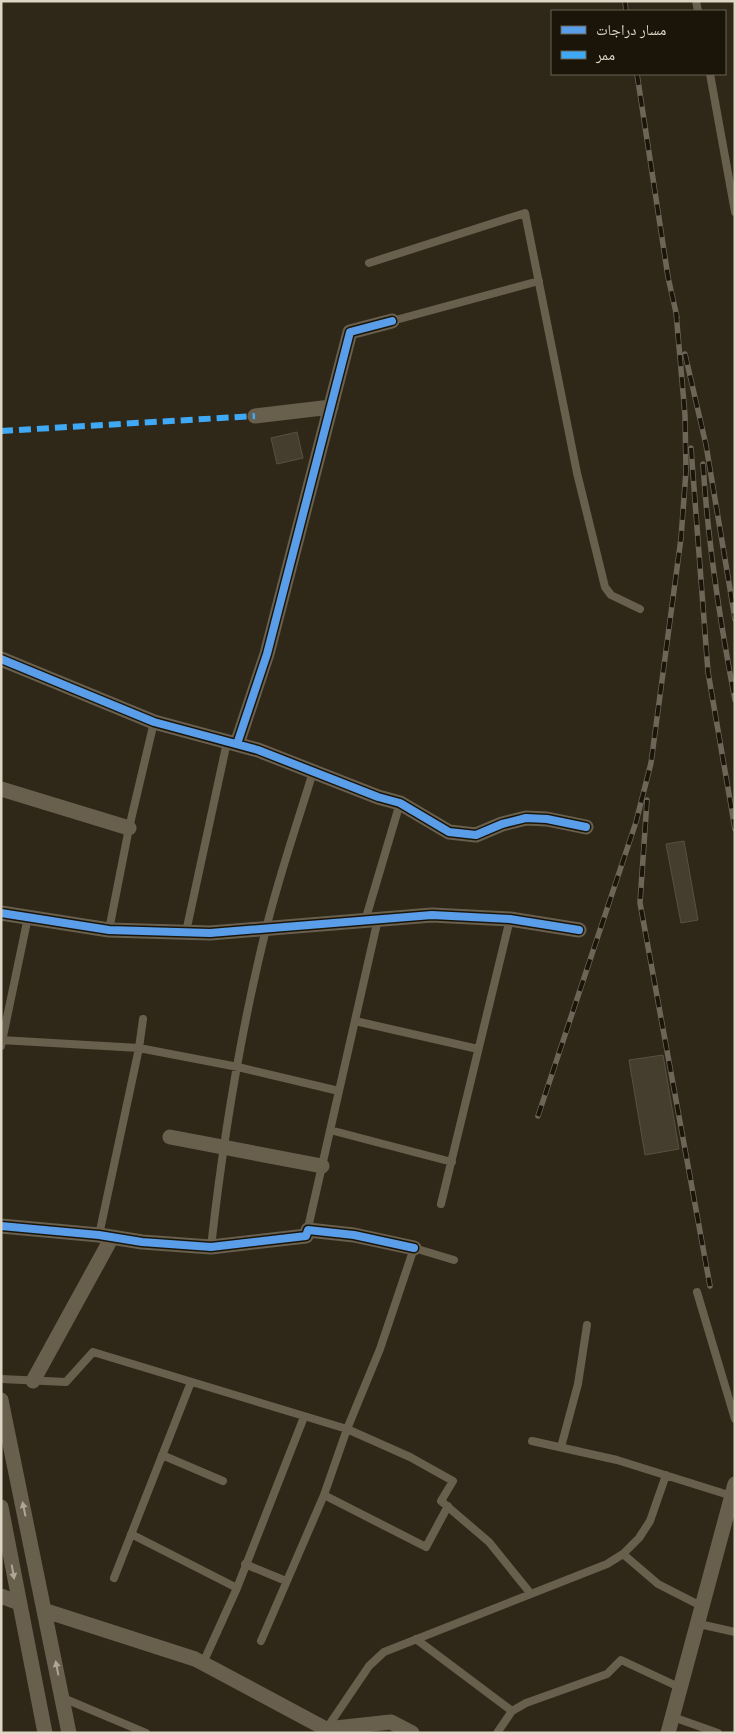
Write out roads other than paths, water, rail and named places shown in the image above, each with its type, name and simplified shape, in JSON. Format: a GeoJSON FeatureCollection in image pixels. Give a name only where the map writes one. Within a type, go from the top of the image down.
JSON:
{"type":"FeatureCollection","features":[{"type":"Feature","properties":{"kind":"street"},"geometry":{"type":"LineString","coordinates":[[232,743],[267,654],[350,332],[392,321]]}},
{"type":"Feature","properties":{"kind":"street"},"geometry":{"type":"LineString","coordinates":[[255,416],[331,407]]}},
{"type":"Feature","properties":{"kind":"street"},"geometry":{"type":"LineString","coordinates":[[1,659],[154,722],[232,743],[378,797],[400,803],[449,832],[476,835],[502,824],[526,818],[547,818],[586,826]]}},
{"type":"Feature","properties":{"kind":"street"},"geometry":{"type":"LineString","coordinates":[[1,789],[129,828]]}},
{"type":"Feature","properties":{"kind":"street"},"geometry":{"type":"LineString","coordinates":[[1,913],[109,930],[210,933],[432,915],[510,919],[579,930]]}},
{"type":"Feature","properties":{"kind":"street"},"geometry":{"type":"LineString","coordinates":[[170,1137],[322,1166]]}},
{"type":"Feature","properties":{"kind":"street"},"geometry":{"type":"LineString","coordinates":[[1,1226],[211,1247],[306,1236],[308,1230],[354,1235],[414,1248]]}},
{"type":"Feature","properties":{"kind":"street"},"geometry":{"type":"LineString","coordinates":[[33,1381],[105,1237]]}},
{"type":"Feature","properties":{"kind":"street"},"geometry":{"type":"LineString","coordinates":[[1,1400],[46,1611],[69,1733]]}},
{"type":"Feature","properties":{"kind":"street"},"geometry":{"type":"LineString","coordinates":[[668,1733],[699,1624],[733,1490]]}},
{"type":"Feature","properties":{"kind":"street"},"geometry":{"type":"LineString","coordinates":[[1,1507],[45,1733]]}},
{"type":"Feature","properties":{"kind":"street"},"geometry":{"type":"LineString","coordinates":[[1,1596],[19,1603]]}},
{"type":"Feature","properties":{"kind":"street"},"geometry":{"type":"LineString","coordinates":[[46,1611],[203,1663],[327,1732],[391,1722],[412,1733]]}},
{"type":"Feature","properties":{"kind":"lane"},"geometry":{"type":"LineString","coordinates":[[710,75],[735,212]]}},
{"type":"Feature","properties":{"kind":"lane"},"geometry":{"type":"LineString","coordinates":[[369,263],[525,213],[577,473],[605,587],[611,595],[640,609]]}},
{"type":"Feature","properties":{"kind":"lane"},"geometry":{"type":"LineString","coordinates":[[392,321],[539,281]]}},
{"type":"Feature","properties":{"kind":"lane"},"geometry":{"type":"LineString","coordinates":[[109,930],[129,828],[154,722]]}},
{"type":"Feature","properties":{"kind":"lane"},"geometry":{"type":"LineString","coordinates":[[186,932],[232,743]]}},
{"type":"Feature","properties":{"kind":"lane"},"geometry":{"type":"LineString","coordinates":[[211,1247],[222,1147],[266,928],[313,772]]}},
{"type":"Feature","properties":{"kind":"lane"},"geometry":{"type":"LineString","coordinates":[[306,1236],[355,1021],[371,920],[400,803]]}},
{"type":"Feature","properties":{"kind":"lane"},"geometry":{"type":"LineString","coordinates":[[28,917],[2,1042],[139,1048],[238,1067],[339,1091]]}},
{"type":"Feature","properties":{"kind":"lane"},"geometry":{"type":"LineString","coordinates":[[441,1204],[510,919]]}},
{"type":"Feature","properties":{"kind":"lane"},"geometry":{"type":"LineString","coordinates":[[105,1237],[143,1019]]}},
{"type":"Feature","properties":{"kind":"lane"},"geometry":{"type":"LineString","coordinates":[[355,1021],[478,1050]]}},
{"type":"Feature","properties":{"kind":"lane"},"geometry":{"type":"LineString","coordinates":[[330,1130],[452,1162]]}},
{"type":"Feature","properties":{"kind":"lane"},"geometry":{"type":"LineString","coordinates":[[261,1642],[324,1496],[346,1429],[380,1349],[414,1248],[454,1260]]}},
{"type":"Feature","properties":{"kind":"lane"},"geometry":{"type":"LineString","coordinates":[[697,1292],[735,1419]]}},
{"type":"Feature","properties":{"kind":"lane"},"geometry":{"type":"LineString","coordinates":[[561,1447],[578,1384],[587,1326]]}},
{"type":"Feature","properties":{"kind":"lane"},"geometry":{"type":"LineString","coordinates":[[1,1379],[66,1382],[93,1352],[346,1429],[410,1457],[453,1481],[441,1501],[489,1542],[531,1594]]}},
{"type":"Feature","properties":{"kind":"lane"},"geometry":{"type":"LineString","coordinates":[[114,1578],[191,1382]]}},
{"type":"Feature","properties":{"kind":"lane"},"geometry":{"type":"LineString","coordinates":[[203,1663],[237,1588],[304,1417]]}},
{"type":"Feature","properties":{"kind":"lane"},"geometry":{"type":"LineString","coordinates":[[532,1441],[617,1460],[666,1475],[733,1490]]}},
{"type":"Feature","properties":{"kind":"lane"},"geometry":{"type":"LineString","coordinates":[[162,1455],[223,1481]]}},
{"type":"Feature","properties":{"kind":"lane"},"geometry":{"type":"LineString","coordinates":[[327,1732],[376,1658],[384,1652],[607,1564],[623,1554],[639,1538],[650,1521],[666,1475]]}},
{"type":"Feature","properties":{"kind":"lane"},"geometry":{"type":"LineString","coordinates":[[324,1496],[426,1547],[448,1506]]}},
{"type":"Feature","properties":{"kind":"lane"},"geometry":{"type":"LineString","coordinates":[[131,1534],[237,1588]]}},
{"type":"Feature","properties":{"kind":"lane"},"geometry":{"type":"LineString","coordinates":[[623,1554],[658,1584],[703,1607]]}},
{"type":"Feature","properties":{"kind":"lane"},"geometry":{"type":"LineString","coordinates":[[245,1564],[286,1581]]}},
{"type":"Feature","properties":{"kind":"lane"},"geometry":{"type":"LineString","coordinates":[[699,1624],[735,1632]]}},
{"type":"Feature","properties":{"kind":"lane"},"geometry":{"type":"LineString","coordinates":[[416,1639],[512,1711]]}},
{"type":"Feature","properties":{"kind":"lane"},"geometry":{"type":"LineString","coordinates":[[497,1733],[512,1711],[526,1703],[607,1674],[621,1660],[681,1688]]}},
{"type":"Feature","properties":{"kind":"lane"},"geometry":{"type":"LineString","coordinates":[[63,1698],[146,1733]]}},
{"type":"Feature","properties":{"kind":"lane"},"geometry":{"type":"LineString","coordinates":[[673,1716],[718,1733]]}},
{"type":"Feature","properties":{"kind":"railway"},"geometry":{"type":"LineString","coordinates":[[625,1],[626,10]]}},
{"type":"Feature","properties":{"kind":"railway"},"geometry":{"type":"LineString","coordinates":[[637,75],[668,277],[677,317]]}},
{"type":"Feature","properties":{"kind":"railway"},"geometry":{"type":"LineString","coordinates":[[538,1116],[636,822],[651,763],[681,538],[686,471],[685,415],[676,312]]}},
{"type":"Feature","properties":{"kind":"railway"},"geometry":{"type":"LineString","coordinates":[[685,354],[706,445],[735,619]]}},
{"type":"Feature","properties":{"kind":"railway"},"geometry":{"type":"LineString","coordinates":[[691,448],[708,672],[735,829]]}},
{"type":"Feature","properties":{"kind":"railway"},"geometry":{"type":"LineString","coordinates":[[703,464],[715,583],[735,700]]}},
{"type":"Feature","properties":{"kind":"railway"},"geometry":{"type":"LineString","coordinates":[[647,800],[640,903],[710,1286]]}}]}
